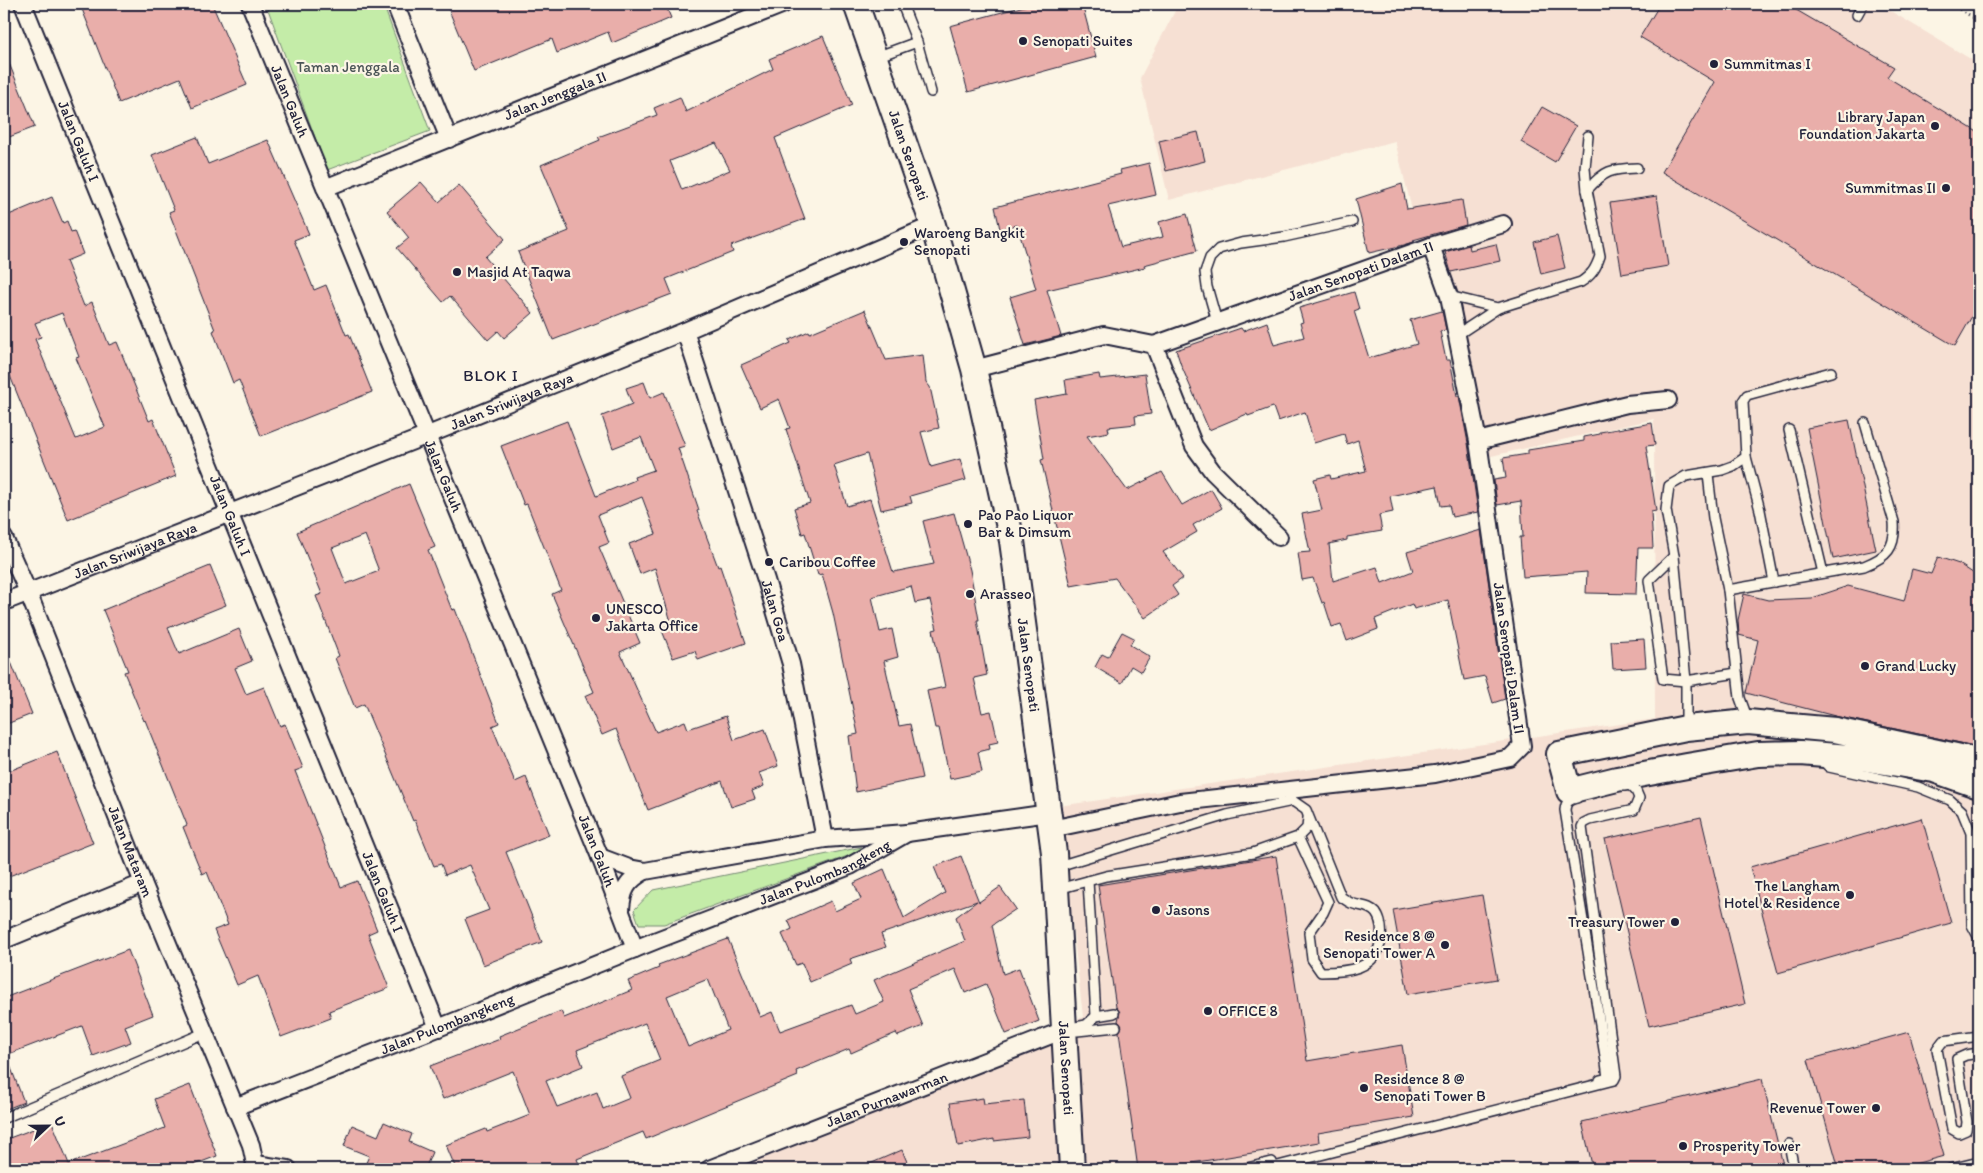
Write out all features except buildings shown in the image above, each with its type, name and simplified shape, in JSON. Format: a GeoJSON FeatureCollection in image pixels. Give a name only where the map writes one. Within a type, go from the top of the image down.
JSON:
{"type":"FeatureCollection","features":[{"type":"Feature","properties":{"kind":"main road","name":"Jalan Senopati"},"geometry":{"type":"LineString","coordinates":[[856,4],[933,225],[974,369],[1012,540],[1056,878],[1072,1169]]}},
{"type":"Feature","properties":{"kind":"main road"},"geometry":{"type":"LineString","coordinates":[[1979,761],[1835,730],[1748,722],[1686,728],[1559,754],[1582,788],[1687,766],[1758,754],[1814,754],[1861,758],[1934,770],[1979,786]]}},
{"type":"Feature","properties":{"kind":"main road"},"geometry":{"type":"LineString","coordinates":[[1686,728],[1687,766]]}},
{"type":"Feature","properties":{"kind":"street","name":"Jalan Galuh I"},"geometry":{"type":"LineString","coordinates":[[23,4],[438,1028]]}},
{"type":"Feature","properties":{"kind":"street","name":"Jalan Galuh"},"geometry":{"type":"LineString","coordinates":[[250,4],[600,857],[635,949]]}},
{"type":"Feature","properties":{"kind":"street"},"geometry":{"type":"LineString","coordinates":[[395,4],[449,139]]}},
{"type":"Feature","properties":{"kind":"street","name":"Jalan Jenggala II"},"geometry":{"type":"LineString","coordinates":[[325,188],[784,4]]}},
{"type":"Feature","properties":{"kind":"street"},"geometry":{"type":"LineString","coordinates":[[1431,246],[1503,224]]}},
{"type":"Feature","properties":{"kind":"street","name":"Jalan Sriwijaya Raya"},"geometry":{"type":"LineString","coordinates":[[4,602],[428,435],[685,331],[933,225]]}},
{"type":"Feature","properties":{"kind":"street","name":"Jalan Senopati Dalam II"},"geometry":{"type":"LineString","coordinates":[[1154,345],[1431,246],[1449,296],[1478,441],[1522,746]]}},
{"type":"Feature","properties":{"kind":"street","name":"Jalan Goa"},"geometry":{"type":"LineString","coordinates":[[685,331],[766,580],[791,664],[825,839]]}},
{"type":"Feature","properties":{"kind":"street"},"geometry":{"type":"LineString","coordinates":[[974,369],[1104,336],[1154,345],[1194,446],[1213,472],[1279,537]]}},
{"type":"Feature","properties":{"kind":"street"},"geometry":{"type":"LineString","coordinates":[[1478,441],[1628,404],[1668,400]]}},
{"type":"Feature","properties":{"kind":"street","name":"Jalan Mataram"},"geometry":{"type":"LineString","coordinates":[[4,538],[28,592],[143,883],[251,1145],[256,1167]]}},
{"type":"Feature","properties":{"kind":"street","name":"Jalan Pulombangkeng"},"geometry":{"type":"LineString","coordinates":[[621,912],[622,899],[626,887],[634,877],[645,871],[825,839],[1050,821],[1180,802],[1435,774],[1510,758],[1522,746]]}},
{"type":"Feature","properties":{"kind":"street","name":"Jalan Pulombangkeng"},"geometry":{"type":"LineString","coordinates":[[235,1107],[657,940],[850,866],[907,833]]}},
{"type":"Feature","properties":{"kind":"street"},"geometry":{"type":"LineString","coordinates":[[869,835],[876,846],[874,852]]}},
{"type":"Feature","properties":{"kind":"street","name":"Jalan Pulombangkeng"},"geometry":{"type":"LineString","coordinates":[[600,857],[629,868],[645,871]]}},
{"type":"Feature","properties":{"kind":"street"},"geometry":{"type":"LineString","coordinates":[[4,940],[143,883]]}},
{"type":"Feature","properties":{"kind":"street"},"geometry":{"type":"LineString","coordinates":[[621,912],[634,931],[644,937],[657,940]]}},
{"type":"Feature","properties":{"kind":"street","name":"Jalan Purnawarman"},"geometry":{"type":"LineString","coordinates":[[709,1169],[1064,1031]]}},
{"type":"Feature","properties":{"kind":"street"},"geometry":{"type":"LineString","coordinates":[[256,1167],[288,1169]]}},
{"type":"Feature","properties":{"kind":"lane"},"geometry":{"type":"LineString","coordinates":[[902,4],[917,42],[931,92]]}},
{"type":"Feature","properties":{"kind":"lane"},"geometry":{"type":"LineString","coordinates":[[1857,15],[1863,4]]}},
{"type":"Feature","properties":{"kind":"lane"},"geometry":{"type":"LineString","coordinates":[[874,58],[917,42]]}},
{"type":"Feature","properties":{"kind":"lane"},"geometry":{"type":"LineString","coordinates":[[1457,335],[1498,308],[1581,282],[1590,276],[1597,266],[1600,256],[1587,190],[1585,168],[1588,136]]}},
{"type":"Feature","properties":{"kind":"lane"},"geometry":{"type":"LineString","coordinates":[[1587,190],[1598,178],[1611,170],[1637,168]]}},
{"type":"Feature","properties":{"kind":"lane"},"geometry":{"type":"LineString","coordinates":[[1217,322],[1207,287],[1205,272],[1210,258],[1220,249],[1241,243],[1284,237],[1352,222]]}},
{"type":"Feature","properties":{"kind":"lane"},"geometry":{"type":"LineString","coordinates":[[1449,296],[1498,308]]}},
{"type":"Feature","properties":{"kind":"lane"},"geometry":{"type":"LineString","coordinates":[[1774,582],[1760,510],[1746,457],[1743,401],[1747,395],[1831,372]]}},
{"type":"Feature","properties":{"kind":"lane"},"geometry":{"type":"LineString","coordinates":[[1728,590],[1864,566],[1880,560],[1892,545],[1895,534],[1894,522],[1865,423]]}},
{"type":"Feature","properties":{"kind":"lane"},"geometry":{"type":"LineString","coordinates":[[1789,430],[1823,574]]}},
{"type":"Feature","properties":{"kind":"lane"},"geometry":{"type":"LineString","coordinates":[[1686,728],[1686,682],[1674,556],[1666,510],[1669,486],[1686,476],[1708,474],[1733,466],[1746,457]]}},
{"type":"Feature","properties":{"kind":"lane"},"geometry":{"type":"LineString","coordinates":[[1708,474],[1713,518],[1728,590],[1740,698],[1748,722]]}},
{"type":"Feature","properties":{"kind":"lane"},"geometry":{"type":"LineString","coordinates":[[1674,556],[1649,580],[1663,679],[1686,682],[1737,673]]}},
{"type":"Feature","properties":{"kind":"lane"},"geometry":{"type":"LineString","coordinates":[[1814,754],[1829,767],[1918,787],[1950,800],[1962,812],[1971,833],[1972,925],[1979,938]]}},
{"type":"Feature","properties":{"kind":"lane"},"geometry":{"type":"LineString","coordinates":[[1243,1169],[1614,1080],[1616,1076],[1582,828],[1584,823],[1590,820],[1634,810],[1639,798],[1636,791],[1630,785],[1597,793],[1582,788]]}},
{"type":"Feature","properties":{"kind":"lane"},"geometry":{"type":"LineString","coordinates":[[1582,788],[1584,795],[1569,800],[1566,804],[1566,810],[1609,1080]]}},
{"type":"Feature","properties":{"kind":"lane"},"geometry":{"type":"LineString","coordinates":[[1056,878],[1227,815],[1293,801],[1306,810],[1342,897],[1351,903],[1369,907],[1377,915],[1382,930],[1380,950],[1364,966],[1343,972],[1321,972],[1312,959],[1309,933],[1328,902],[1298,837]]}},
{"type":"Feature","properties":{"kind":"lane"},"geometry":{"type":"LineString","coordinates":[[1056,878],[1088,881],[1106,876],[1253,853],[1298,837],[1307,828],[1306,810]]}},
{"type":"Feature","properties":{"kind":"lane"},"geometry":{"type":"LineString","coordinates":[[1088,881],[1096,1016]]}},
{"type":"Feature","properties":{"kind":"lane"},"geometry":{"type":"LineString","coordinates":[[1064,1031],[1086,1025],[1096,1016],[1114,1013]]}},
{"type":"Feature","properties":{"kind":"lane"},"geometry":{"type":"LineString","coordinates":[[1064,1031],[1116,1027]]}},
{"type":"Feature","properties":{"kind":"lane"},"geometry":{"type":"LineString","coordinates":[[4,1118],[204,1033]]}},
{"type":"Feature","properties":{"kind":"lane"},"geometry":{"type":"LineString","coordinates":[[1979,1036],[1943,1040],[1937,1049],[1952,1129],[1959,1133],[1966,1130],[1967,1122],[1957,1059],[1979,1053]]}},
{"type":"Feature","properties":{"kind":"lane"},"geometry":{"type":"LineString","coordinates":[[1266,1169],[1609,1080]]}},
{"type":"Feature","properties":{"kind":"lane"},"geometry":{"type":"LineString","coordinates":[[1789,1144],[1794,1169]]}},
{"type":"Feature","properties":{"kind":"lane"},"geometry":{"type":"LineString","coordinates":[[1950,1169],[1979,1162]]}},
{"type":"Feature","properties":{"kind":"path"},"geometry":{"type":"LineString","coordinates":[[1951,4],[1979,21]]}},
{"type":"Feature","properties":{"kind":"shaded area"},"geometry":{"type":"Polygon","coordinates":[[[1173,4],[1879,4],[1979,64],[1979,1169],[687,1169],[1083,1017],[1059,806],[1655,719],[1654,419],[1487,457],[1446,253],[1425,262],[1395,141],[1169,200],[1140,78],[1175,11],[1173,4]]]}},
{"type":"Feature","properties":{"kind":"green space","name":"Taman Jenggala"},"geometry":{"type":"Polygon","coordinates":[[[266,4],[383,4],[430,131],[327,170],[266,4]]]}},
{"type":"Feature","properties":{"kind":"green space"},"geometry":{"type":"Polygon","coordinates":[[[862,847],[864,850],[664,924],[639,924],[634,910],[653,890],[862,847]]]}},
{"type":"Feature","properties":{"kind":"place","name":"Senopati Suites"},"geometry":{"type":"Point","coordinates":[1023,41]}},
{"type":"Feature","properties":{"kind":"place","name":"Summitmas I"},"geometry":{"type":"Point","coordinates":[1714,64]}},
{"type":"Feature","properties":{"kind":"place","name":"Library Japan Foundation Jakarta"},"geometry":{"type":"Point","coordinates":[1935,126]}},
{"type":"Feature","properties":{"kind":"place","name":"Summitmas II"},"geometry":{"type":"Point","coordinates":[1946,188]}},
{"type":"Feature","properties":{"kind":"place","name":"Waroeng Bangkit Senopati"},"geometry":{"type":"Point","coordinates":[904,242]}},
{"type":"Feature","properties":{"kind":"place","name":"Masjid At Taqwa"},"geometry":{"type":"Point","coordinates":[457,272]}},
{"type":"Feature","properties":{"kind":"place","name":"Pao Pao Liquor Bar & Dimsum"},"geometry":{"type":"Point","coordinates":[968,524]}},
{"type":"Feature","properties":{"kind":"place","name":"Caribou Coffee"},"geometry":{"type":"Point","coordinates":[769,562]}},
{"type":"Feature","properties":{"kind":"place","name":"Arasseo"},"geometry":{"type":"Point","coordinates":[970,594]}},
{"type":"Feature","properties":{"kind":"place","name":"UNESCO Jakarta Office"},"geometry":{"type":"Point","coordinates":[596,618]}},
{"type":"Feature","properties":{"kind":"place","name":"Grand Lucky"},"geometry":{"type":"Point","coordinates":[1865,666]}},
{"type":"Feature","properties":{"kind":"place","name":"The Langham Hotel & Residence"},"geometry":{"type":"Point","coordinates":[1850,895]}},
{"type":"Feature","properties":{"kind":"place","name":"Jasons"},"geometry":{"type":"Point","coordinates":[1156,910]}},
{"type":"Feature","properties":{"kind":"place","name":"Treasury Tower"},"geometry":{"type":"Point","coordinates":[1675,922]}},
{"type":"Feature","properties":{"kind":"place","name":"Residence 8 @ Senopati Tower A"},"geometry":{"type":"Point","coordinates":[1445,945]}},
{"type":"Feature","properties":{"kind":"place","name":"OFFICE 8"},"geometry":{"type":"Point","coordinates":[1208,1011]}},
{"type":"Feature","properties":{"kind":"place","name":"Residence 8 @ Senopati Tower B"},"geometry":{"type":"Point","coordinates":[1364,1088]}},
{"type":"Feature","properties":{"kind":"place","name":"Revenue Tower"},"geometry":{"type":"Point","coordinates":[1876,1108]}},
{"type":"Feature","properties":{"kind":"place","name":"Prosperity Tower"},"geometry":{"type":"Point","coordinates":[1683,1146]}},
{"type":"Feature","properties":{"kind":"district","name":"BLOK I"},"geometry":{"type":"Point","coordinates":[491,375]}}]}
